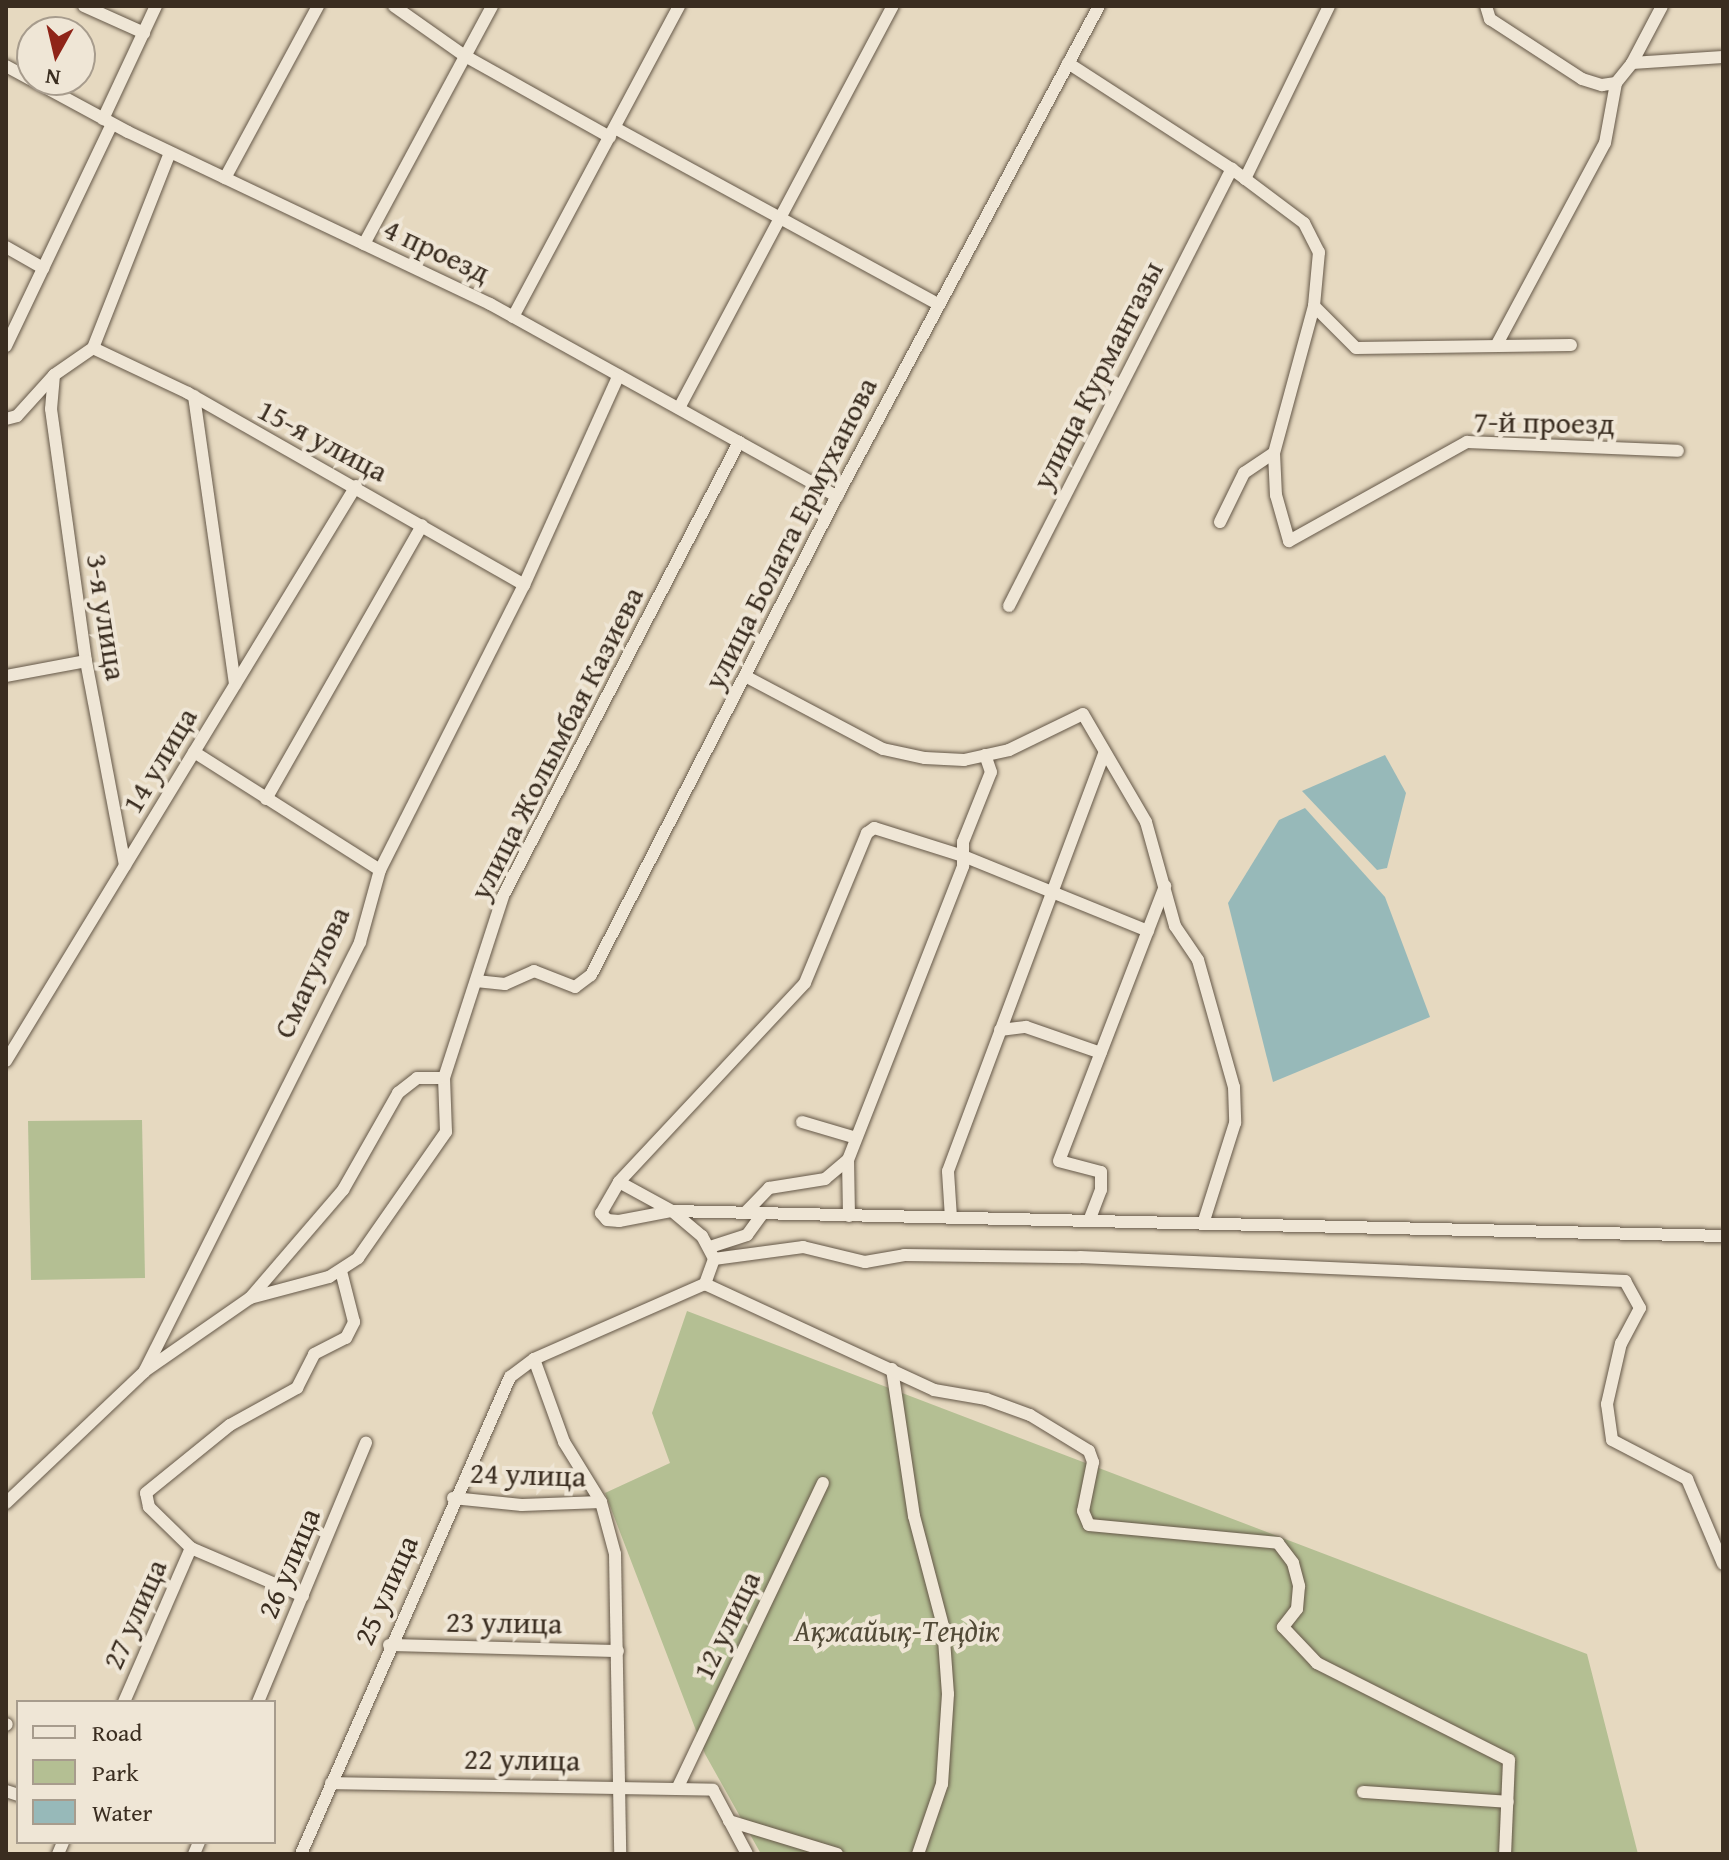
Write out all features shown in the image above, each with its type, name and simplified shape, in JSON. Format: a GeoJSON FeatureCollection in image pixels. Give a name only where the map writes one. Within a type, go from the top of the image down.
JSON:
{"type":"FeatureCollection","features":[{"type":"Feature","properties":{"kind":"street"},"geometry":{"type":"LineString","coordinates":[[84,6],[144,33]]}},
{"type":"Feature","properties":{"kind":"street"},"geometry":{"type":"LineString","coordinates":[[6,346],[108,122],[156,6]]}},
{"type":"Feature","properties":{"kind":"street"},"geometry":{"type":"LineString","coordinates":[[225,178],[318,6]]}},
{"type":"Feature","properties":{"kind":"street"},"geometry":{"type":"LineString","coordinates":[[394,6],[465,56],[782,219],[939,305]]}},
{"type":"Feature","properties":{"kind":"street"},"geometry":{"type":"LineString","coordinates":[[364,244],[492,6]]}},
{"type":"Feature","properties":{"kind":"street"},"geometry":{"type":"LineString","coordinates":[[513,317],[679,6]]}},
{"type":"Feature","properties":{"kind":"street"},"geometry":{"type":"LineString","coordinates":[[679,408],[893,6]]}},
{"type":"Feature","properties":{"kind":"street","name":"улица Болата Ермуханова"},"geometry":{"type":"LineString","coordinates":[[476,981],[505,984],[534,971],[575,987],[591,975],[837,496],[1099,6]]}},
{"type":"Feature","properties":{"kind":"street"},"geometry":{"type":"LineString","coordinates":[[1245,179],[1329,6]]}},
{"type":"Feature","properties":{"kind":"street"},"geometry":{"type":"LineString","coordinates":[[1486,6],[1490,19],[1582,79],[1616,83]]}},
{"type":"Feature","properties":{"kind":"street"},"geometry":{"type":"LineString","coordinates":[[1496,346],[1605,143],[1616,83],[1632,63],[1662,6]]}},
{"type":"Feature","properties":{"kind":"street"},"geometry":{"type":"LineString","coordinates":[[1632,63],[1723,57]]}},
{"type":"Feature","properties":{"kind":"street"},"geometry":{"type":"LineString","coordinates":[[1068,63],[1232,169],[1304,223],[1319,252],[1314,306],[1274,453],[1244,473],[1220,522]]}},
{"type":"Feature","properties":{"kind":"street","name":"4 проезд"},"geometry":{"type":"LineString","coordinates":[[6,66],[170,153],[513,317],[837,496]]}},
{"type":"Feature","properties":{"kind":"street"},"geometry":{"type":"LineString","coordinates":[[6,419],[17,416],[54,375],[93,348],[170,153]]}},
{"type":"Feature","properties":{"kind":"street","name":"улица Курмангазы"},"geometry":{"type":"LineString","coordinates":[[1009,606],[1232,169]]}},
{"type":"Feature","properties":{"kind":"street"},"geometry":{"type":"LineString","coordinates":[[6,247],[43,268]]}},
{"type":"Feature","properties":{"kind":"street"},"geometry":{"type":"LineString","coordinates":[[1314,306],[1356,348],[1571,345]]}},
{"type":"Feature","properties":{"kind":"street","name":"15-я улица"},"geometry":{"type":"LineString","coordinates":[[93,348],[194,396],[356,486],[524,585]]}},
{"type":"Feature","properties":{"kind":"street","name":"3-я улица"},"geometry":{"type":"LineString","coordinates":[[54,375],[51,409],[86,661],[125,865]]}},
{"type":"Feature","properties":{"kind":"street","name":"Смагулова"},"geometry":{"type":"LineString","coordinates":[[6,1503],[144,1372],[360,942],[380,870],[524,585],[619,375]]}},
{"type":"Feature","properties":{"kind":"street"},"geometry":{"type":"LineString","coordinates":[[194,396],[235,684]]}},
{"type":"Feature","properties":{"kind":"street","name":"улица Жолымбая Казиева"},"geometry":{"type":"LineString","coordinates":[[250,1298],[341,1271],[358,1258],[403,1199],[446,1132],[444,1078],[503,896],[739,442]]}},
{"type":"Feature","properties":{"kind":"street","name":"7-й проезд"},"geometry":{"type":"LineString","coordinates":[[1274,453],[1276,495],[1289,541],[1467,442],[1678,451]]}},
{"type":"Feature","properties":{"kind":"street","name":"14 улица"},"geometry":{"type":"LineString","coordinates":[[6,1059],[356,486]]}},
{"type":"Feature","properties":{"kind":"street"},"geometry":{"type":"LineString","coordinates":[[266,799],[422,525]]}},
{"type":"Feature","properties":{"kind":"street"},"geometry":{"type":"LineString","coordinates":[[6,676],[86,661]]}},
{"type":"Feature","properties":{"kind":"street"},"geometry":{"type":"LineString","coordinates":[[745,676],[883,749],[925,758],[985,755],[1009,750],[1083,714],[1146,822],[1175,926],[1198,960],[1234,1087],[1235,1123],[1203,1224]]}},
{"type":"Feature","properties":{"kind":"street"},"geometry":{"type":"LineString","coordinates":[[194,752],[380,870]]}},
{"type":"Feature","properties":{"kind":"street"},"geometry":{"type":"LineString","coordinates":[[951,1218],[948,1171],[1104,753]]}},
{"type":"Feature","properties":{"kind":"street"},"geometry":{"type":"LineString","coordinates":[[849,1216],[848,1160],[963,856],[963,842],[991,772],[985,755]]}},
{"type":"Feature","properties":{"kind":"street"},"geometry":{"type":"LineString","coordinates":[[1148,931],[963,856],[884,830],[867,833],[805,983],[619,1182],[603,1202],[601,1213],[607,1220],[672,1211],[1723,1236]]}},
{"type":"Feature","properties":{"kind":"street"},"geometry":{"type":"LineString","coordinates":[[1089,1221],[1101,1190],[1101,1172],[1059,1161],[1165,886]]}},
{"type":"Feature","properties":{"kind":"street"},"geometry":{"type":"LineString","coordinates":[[1000,1030],[1026,1027],[1101,1053]]}},
{"type":"Feature","properties":{"kind":"street","name":"улица Жолымбая Казиева"},"geometry":{"type":"LineString","coordinates":[[144,1372],[250,1298],[343,1190],[398,1093],[417,1078],[444,1078]]}},
{"type":"Feature","properties":{"kind":"street"},"geometry":{"type":"LineString","coordinates":[[802,1122],[856,1138]]}},
{"type":"Feature","properties":{"kind":"street"},"geometry":{"type":"LineString","coordinates":[[745,1213],[769,1188],[825,1179],[848,1160]]}},
{"type":"Feature","properties":{"kind":"street"},"geometry":{"type":"LineString","coordinates":[[619,1182],[672,1211],[712,1253]]}},
{"type":"Feature","properties":{"kind":"street"},"geometry":{"type":"LineString","coordinates":[[712,1253],[747,1235],[762,1214]]}},
{"type":"Feature","properties":{"kind":"street"},"geometry":{"type":"LineString","coordinates":[[712,1253],[803,1247],[865,1262],[904,1255],[1066,1257],[1625,1281],[1640,1308],[1638,1321],[1621,1343],[1607,1404],[1612,1440],[1687,1479],[1723,1564]]}},
{"type":"Feature","properties":{"kind":"street"},"geometry":{"type":"LineString","coordinates":[[705,1284],[712,1253]]}},
{"type":"Feature","properties":{"kind":"street"},"geometry":{"type":"LineString","coordinates":[[303,1596],[191,1548],[149,1507],[150,1485],[230,1425],[297,1388],[314,1354],[346,1338],[354,1322],[341,1271]]}},
{"type":"Feature","properties":{"kind":"street"},"geometry":{"type":"LineString","coordinates":[[620,1854],[615,1554],[601,1502],[564,1442],[534,1359],[705,1284],[934,1390],[986,1399],[1030,1415],[1089,1451],[1093,1462],[1083,1511],[1089,1525],[1101,1530],[1278,1543],[1293,1563],[1299,1586],[1297,1609],[1283,1627],[1317,1663],[1509,1760],[1505,1854]]}},
{"type":"Feature","properties":{"kind":"street","name":"25 улица"},"geometry":{"type":"LineString","coordinates":[[301,1854],[453,1498],[510,1377],[534,1359]]}},
{"type":"Feature","properties":{"kind":"street"},"geometry":{"type":"LineString","coordinates":[[892,1369],[916,1529],[943,1626],[948,1694],[942,1784],[918,1854]]}},
{"type":"Feature","properties":{"kind":"street","name":"26 улица"},"geometry":{"type":"LineString","coordinates":[[259,1700],[366,1443]]}},
{"type":"Feature","properties":{"kind":"street","name":"12 улица"},"geometry":{"type":"LineString","coordinates":[[677,1789],[823,1483]]}},
{"type":"Feature","properties":{"kind":"street","name":"24 улица"},"geometry":{"type":"LineString","coordinates":[[453,1498],[522,1505],[601,1502]]}},
{"type":"Feature","properties":{"kind":"street","name":"27 улица"},"geometry":{"type":"LineString","coordinates":[[125,1700],[191,1548]]}},
{"type":"Feature","properties":{"kind":"street","name":"23 улица"},"geometry":{"type":"LineString","coordinates":[[389,1645],[618,1651]]}},
{"type":"Feature","properties":{"kind":"street","name":"22 улица"},"geometry":{"type":"LineString","coordinates":[[331,1783],[713,1790],[729,1821]]}},
{"type":"Feature","properties":{"kind":"street"},"geometry":{"type":"LineString","coordinates":[[1363,1792],[1508,1802]]}},
{"type":"Feature","properties":{"kind":"street"},"geometry":{"type":"LineString","coordinates":[[729,1821],[747,1854]]}},
{"type":"Feature","properties":{"kind":"street"},"geometry":{"type":"LineString","coordinates":[[729,1821],[837,1854]]}},
{"type":"Feature","properties":{"kind":"green space"},"geometry":{"type":"Polygon","coordinates":[[[142,1120],[145,1278],[31,1280],[28,1121],[142,1120]]]}},
{"type":"Feature","properties":{"kind":"green space","name":"Ақжайық-Теңдік"},"geometry":{"type":"Polygon","coordinates":[[[687,1311],[1587,1654],[1638,1854],[761,1854],[705,1754],[605,1493],[670,1463],[652,1413],[687,1311]]]}},
{"type":"Feature","properties":{"kind":"water"},"geometry":{"type":"Polygon","coordinates":[[[1385,755],[1406,793],[1387,868],[1377,870],[1302,791],[1385,755]]]}},
{"type":"Feature","properties":{"kind":"water"},"geometry":{"type":"Polygon","coordinates":[[[1305,808],[1385,897],[1430,1017],[1273,1082],[1228,903],[1279,820],[1305,808]]]}}]}
